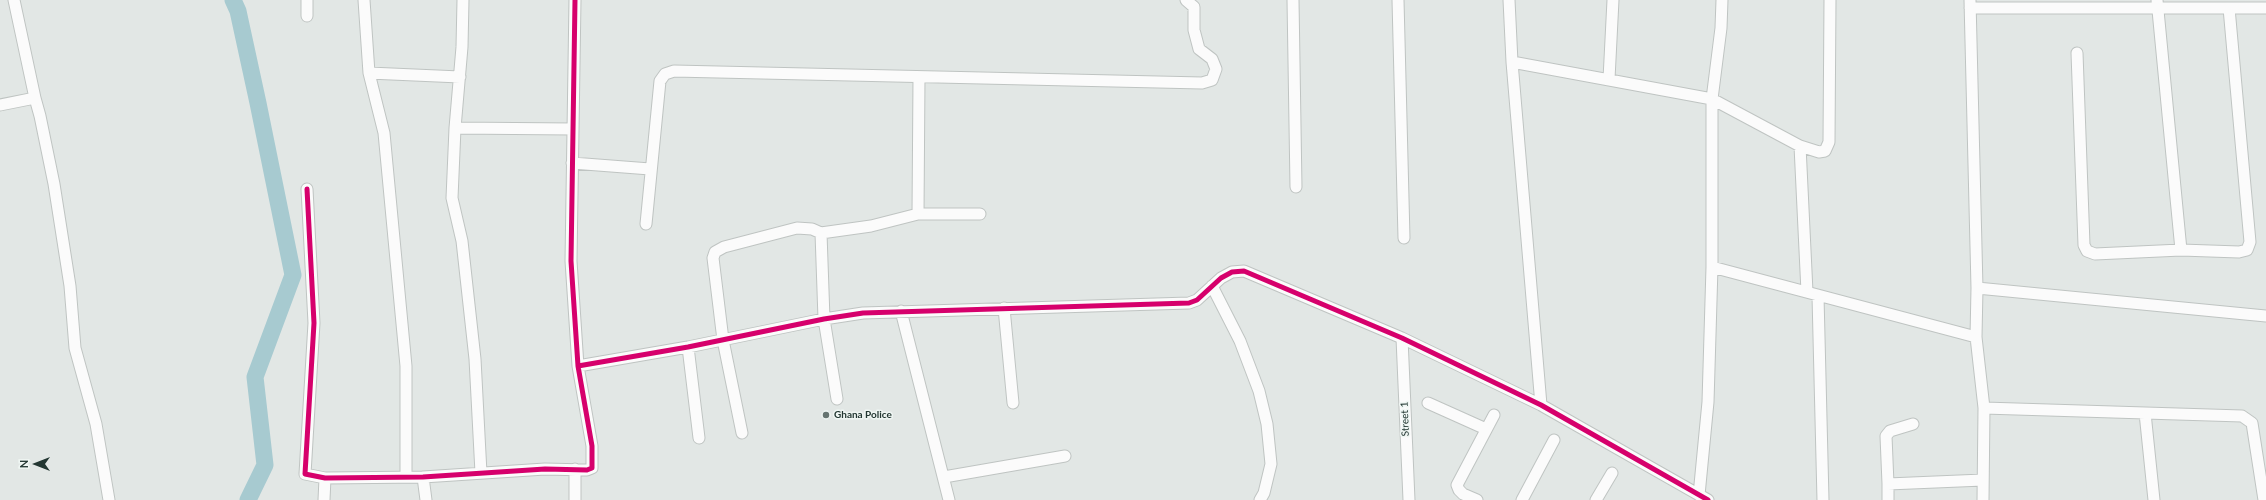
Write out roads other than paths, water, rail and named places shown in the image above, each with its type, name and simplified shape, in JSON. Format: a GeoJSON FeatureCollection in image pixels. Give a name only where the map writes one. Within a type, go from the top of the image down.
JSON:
{"type":"FeatureCollection","features":[{"type":"Feature","properties":{"kind":"street"},"geometry":{"type":"LineString","coordinates":[[14,0],[54,184],[70,286],[75,348],[96,424],[109,500]]}},
{"type":"Feature","properties":{"kind":"street"},"geometry":{"type":"LineString","coordinates":[[306,0],[307,16]]}},
{"type":"Feature","properties":{"kind":"street"},"geometry":{"type":"LineString","coordinates":[[364,0],[369,73],[384,133],[406,366],[406,477]]}},
{"type":"Feature","properties":{"kind":"street"},"geometry":{"type":"LineString","coordinates":[[463,0],[460,77],[455,128],[452,198],[462,241],[475,359],[481,473]]}},
{"type":"Feature","properties":{"kind":"street"},"geometry":{"type":"LineString","coordinates":[[307,189],[314,323],[304,470],[307,476],[325,478],[423,477],[481,473],[575,469],[587,470],[593,464],[592,446],[578,366],[571,261],[575,0]]}},
{"type":"Feature","properties":{"kind":"street"},"geometry":{"type":"LineString","coordinates":[[1293,0],[1296,187]]}},
{"type":"Feature","properties":{"kind":"street"},"geometry":{"type":"LineString","coordinates":[[1398,0],[1404,238]]}},
{"type":"Feature","properties":{"kind":"street"},"geometry":{"type":"LineString","coordinates":[[1509,0],[1512,62],[1541,405]]}},
{"type":"Feature","properties":{"kind":"street"},"geometry":{"type":"LineString","coordinates":[[1609,79],[1613,0]]}},
{"type":"Feature","properties":{"kind":"street"},"geometry":{"type":"LineString","coordinates":[[578,366],[688,347],[824,319],[879,311],[1189,303],[1197,300],[1221,278],[1232,272],[1244,270],[1402,338],[1541,405],[1703,498],[1708,402],[1712,267],[1712,99],[1721,28],[1722,0]]}},
{"type":"Feature","properties":{"kind":"street"},"geometry":{"type":"LineString","coordinates":[[1512,62],[1712,99],[1800,146],[1819,152],[1825,151],[1829,142],[1830,0]]}},
{"type":"Feature","properties":{"kind":"street"},"geometry":{"type":"LineString","coordinates":[[646,224],[650,169],[660,81],[665,74],[674,71],[919,78],[1202,83],[1212,80],[1216,69],[1212,59],[1199,49],[1194,30],[1192,2]]}},
{"type":"Feature","properties":{"kind":"street"},"geometry":{"type":"LineString","coordinates":[[1983,500],[1984,408],[1976,337],[1977,288],[1970,4],[2157,4],[2229,8],[2241,4],[2266,8]]}},
{"type":"Feature","properties":{"kind":"street"},"geometry":{"type":"LineString","coordinates":[[2157,4],[2181,250]]}},
{"type":"Feature","properties":{"kind":"street"},"geometry":{"type":"LineString","coordinates":[[2077,53],[2084,245],[2087,251],[2095,254],[2181,250],[2239,252],[2247,250],[2250,242],[2229,8]]}},
{"type":"Feature","properties":{"kind":"street"},"geometry":{"type":"LineString","coordinates":[[369,73],[460,77]]}},
{"type":"Feature","properties":{"kind":"street"},"geometry":{"type":"LineString","coordinates":[[918,214],[919,78]]}},
{"type":"Feature","properties":{"kind":"street"},"geometry":{"type":"LineString","coordinates":[[0,104],[35,98]]}},
{"type":"Feature","properties":{"kind":"street"},"geometry":{"type":"LineString","coordinates":[[455,128],[573,129]]}},
{"type":"Feature","properties":{"kind":"street"},"geometry":{"type":"LineString","coordinates":[[1800,146],[1807,292]]}},
{"type":"Feature","properties":{"kind":"street"},"geometry":{"type":"LineString","coordinates":[[572,163],[650,169]]}},
{"type":"Feature","properties":{"kind":"street"},"geometry":{"type":"LineString","coordinates":[[742,433],[723,340],[713,258],[715,252],[724,247],[796,228],[812,229],[821,233],[871,226],[918,214],[980,214]]}},
{"type":"Feature","properties":{"kind":"street"},"geometry":{"type":"LineString","coordinates":[[821,233],[824,319],[837,399]]}},
{"type":"Feature","properties":{"kind":"street"},"geometry":{"type":"LineString","coordinates":[[1712,267],[1976,337]]}},
{"type":"Feature","properties":{"kind":"street"},"geometry":{"type":"LineString","coordinates":[[1212,286],[1248,362],[1259,390],[1267,424],[1270,464],[1264,493],[1260,500]]}},
{"type":"Feature","properties":{"kind":"street"},"geometry":{"type":"LineString","coordinates":[[1977,288],[2266,316]]}},
{"type":"Feature","properties":{"kind":"street"},"geometry":{"type":"LineString","coordinates":[[1818,296],[1823,500]]}},
{"type":"Feature","properties":{"kind":"street"},"geometry":{"type":"LineString","coordinates":[[1004,308],[1013,403]]}},
{"type":"Feature","properties":{"kind":"street"},"geometry":{"type":"LineString","coordinates":[[901,311],[949,500]]}},
{"type":"Feature","properties":{"kind":"street","name":"Street 1"},"geometry":{"type":"LineString","coordinates":[[1402,338],[1409,500]]}},
{"type":"Feature","properties":{"kind":"street"},"geometry":{"type":"LineString","coordinates":[[688,347],[699,438]]}},
{"type":"Feature","properties":{"kind":"street"},"geometry":{"type":"LineString","coordinates":[[1428,403],[1486,429]]}},
{"type":"Feature","properties":{"kind":"street"},"geometry":{"type":"LineString","coordinates":[[1984,408],[2242,416],[2249,419],[2252,423],[2264,500]]}},
{"type":"Feature","properties":{"kind":"street"},"geometry":{"type":"LineString","coordinates":[[2145,413],[2154,500]]}},
{"type":"Feature","properties":{"kind":"street"},"geometry":{"type":"LineString","coordinates":[[1477,500],[1463,494],[1459,490],[1458,485],[1494,415]]}},
{"type":"Feature","properties":{"kind":"street"},"geometry":{"type":"LineString","coordinates":[[1888,500],[1886,436],[1890,431],[1913,424]]}},
{"type":"Feature","properties":{"kind":"street"},"geometry":{"type":"LineString","coordinates":[[1522,500],[1554,440]]}},
{"type":"Feature","properties":{"kind":"street"},"geometry":{"type":"LineString","coordinates":[[944,477],[1065,456]]}},
{"type":"Feature","properties":{"kind":"street"},"geometry":{"type":"LineString","coordinates":[[575,469],[575,500]]}},
{"type":"Feature","properties":{"kind":"street"},"geometry":{"type":"LineString","coordinates":[[1596,500],[1612,473]]}},
{"type":"Feature","properties":{"kind":"street"},"geometry":{"type":"LineString","coordinates":[[423,477],[426,500]]}},
{"type":"Feature","properties":{"kind":"street"},"geometry":{"type":"LineString","coordinates":[[324,500],[325,478]]}},
{"type":"Feature","properties":{"kind":"street"},"geometry":{"type":"LineString","coordinates":[[1888,484],[1983,480]]}},
{"type":"Feature","properties":{"kind":"waterway"},"geometry":{"type":"LineString","coordinates":[[233,0],[238,11],[293,275],[255,377],[265,465],[248,500]]}},
{"type":"Feature","properties":{"kind":"place","name":"Ghana Police"},"geometry":{"type":"Point","coordinates":[826,415]}}]}
